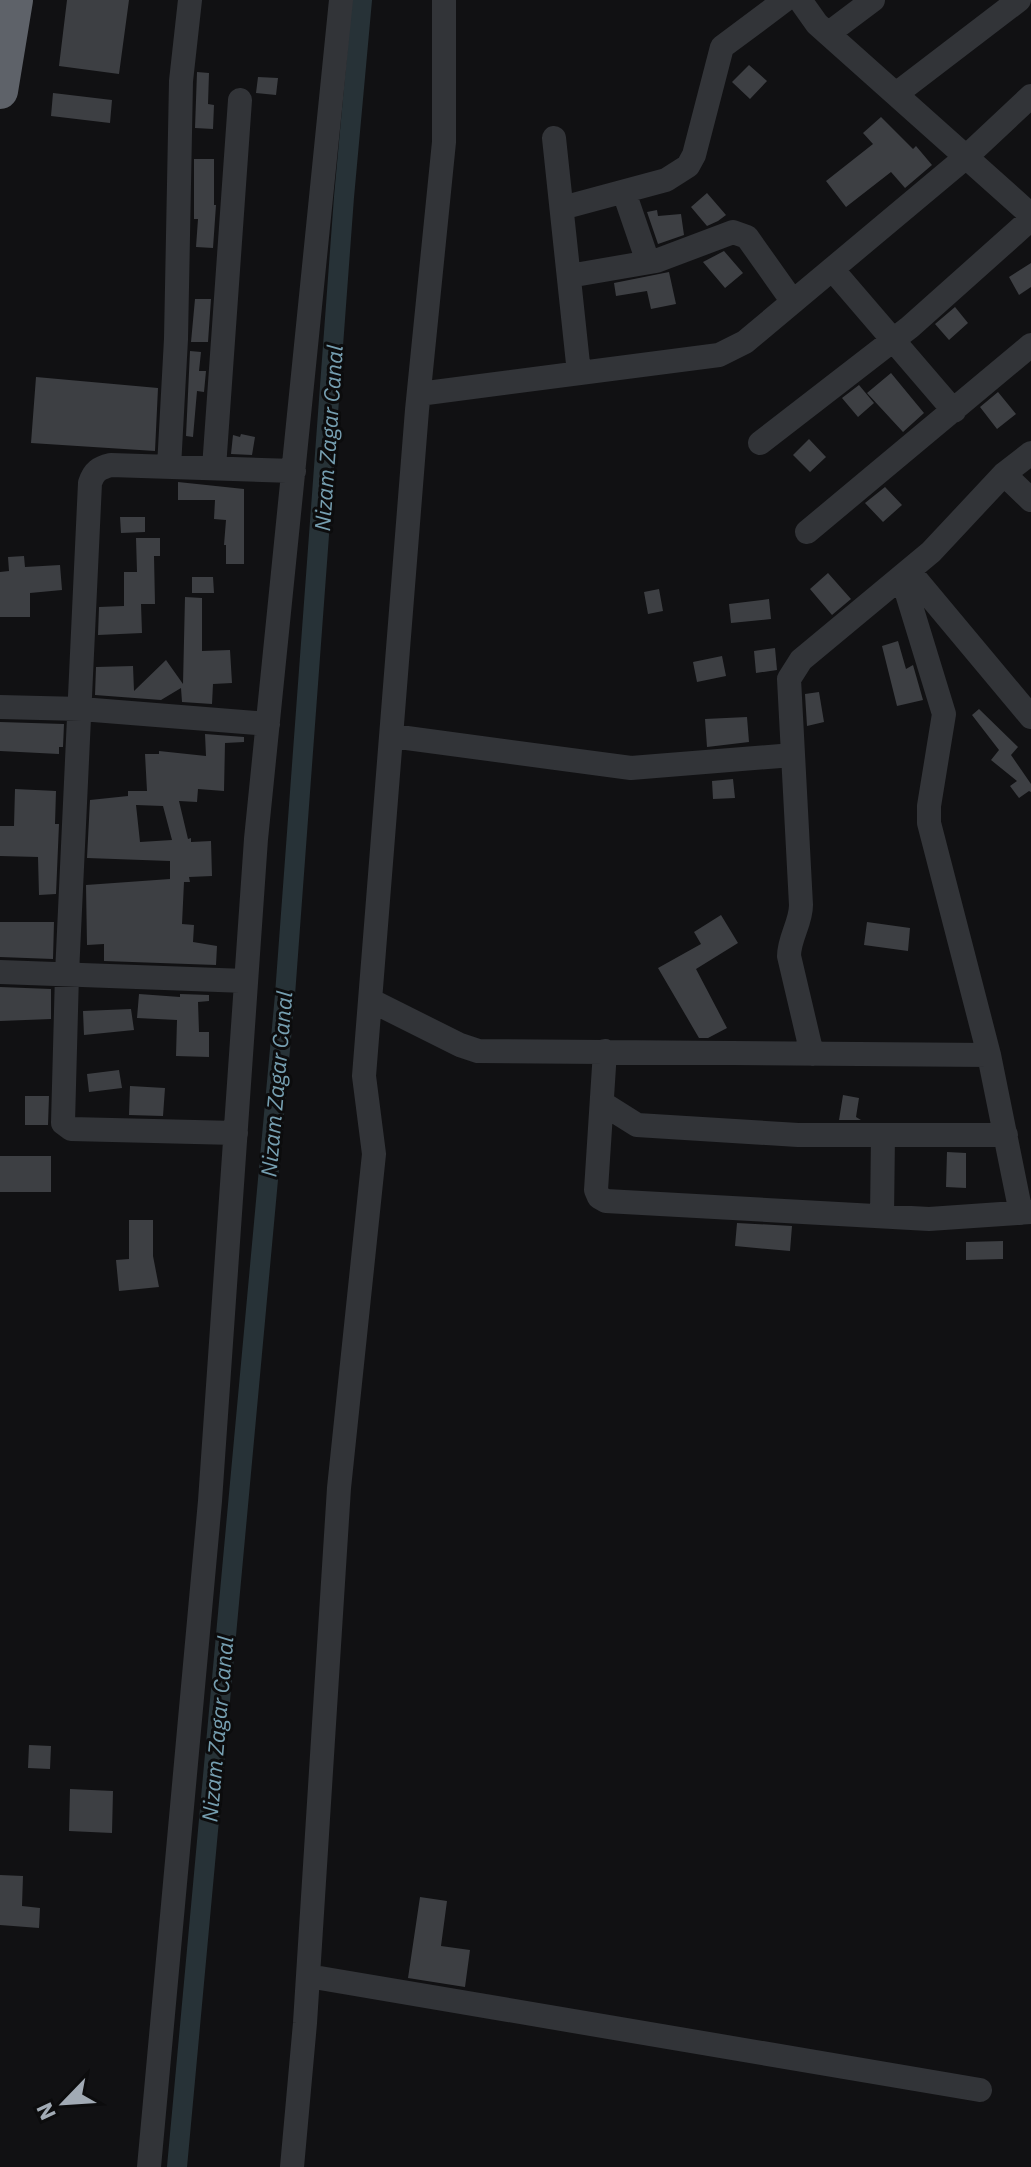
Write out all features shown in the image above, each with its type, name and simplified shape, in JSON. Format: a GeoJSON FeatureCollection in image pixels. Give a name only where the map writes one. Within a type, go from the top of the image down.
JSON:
{"type":"FeatureCollection","features":[{"type":"Feature","properties":{"kind":"highway"},"geometry":{"type":"LineString","coordinates":[[0,91],[15,0]]}},
{"type":"Feature","properties":{"kind":"street"},"geometry":{"type":"LineString","coordinates":[[169,467],[176,339],[181,81],[190,0]]}},
{"type":"Feature","properties":{"kind":"street"},"geometry":{"type":"LineString","coordinates":[[149,2167],[210,1501],[256,839],[341,0]]}},
{"type":"Feature","properties":{"kind":"street"},"geometry":{"type":"LineString","coordinates":[[292,2167],[308,1976],[340,1478],[374,1154],[364,1085],[419,394],[444,142],[444,0]]}},
{"type":"Feature","properties":{"kind":"street"},"geometry":{"type":"LineString","coordinates":[[562,208],[666,180],[688,166],[694,155],[722,47],[785,0]]}},
{"type":"Feature","properties":{"kind":"street"},"geometry":{"type":"LineString","coordinates":[[760,443],[893,340],[1031,217],[817,24],[800,0]]}},
{"type":"Feature","properties":{"kind":"street"},"geometry":{"type":"LineString","coordinates":[[829,33],[873,0]]}},
{"type":"Feature","properties":{"kind":"street"},"geometry":{"type":"LineString","coordinates":[[896,94],[1019,0]]}},
{"type":"Feature","properties":{"kind":"street"},"geometry":{"type":"LineString","coordinates":[[419,394],[719,355],[745,342],[966,157],[1031,96]]}},
{"type":"Feature","properties":{"kind":"street"},"geometry":{"type":"LineString","coordinates":[[214,468],[240,100]]}},
{"type":"Feature","properties":{"kind":"street"},"geometry":{"type":"LineString","coordinates":[[554,138],[579,373]]}},
{"type":"Feature","properties":{"kind":"street"},"geometry":{"type":"LineString","coordinates":[[624,192],[648,262]]}},
{"type":"Feature","properties":{"kind":"street"},"geometry":{"type":"LineString","coordinates":[[569,276],[648,262],[740,232],[747,237],[793,302]]}},
{"type":"Feature","properties":{"kind":"street"},"geometry":{"type":"LineString","coordinates":[[832,269],[954,411]]}},
{"type":"Feature","properties":{"kind":"street"},"geometry":{"type":"LineString","coordinates":[[807,532],[1031,345]]}},
{"type":"Feature","properties":{"kind":"street"},"geometry":{"type":"LineString","coordinates":[[812,1054],[789,956],[801,916],[789,679],[801,660],[931,552],[1004,474],[1031,453]]}},
{"type":"Feature","properties":{"kind":"street"},"geometry":{"type":"LineString","coordinates":[[236,1133],[71,1129],[66,1127],[62,1116],[90,483],[99,468],[111,465],[294,471]]}},
{"type":"Feature","properties":{"kind":"street"},"geometry":{"type":"LineString","coordinates":[[1004,474],[1031,500]]}},
{"type":"Feature","properties":{"kind":"street"},"geometry":{"type":"LineString","coordinates":[[905,574],[1031,717]]}},
{"type":"Feature","properties":{"kind":"street"},"geometry":{"type":"LineString","coordinates":[[605,1051],[596,1190],[599,1197],[606,1201],[941,1219],[1026,1213],[929,823],[944,714],[905,574]]}},
{"type":"Feature","properties":{"kind":"street"},"geometry":{"type":"LineString","coordinates":[[0,707],[81,709],[268,724]]}},
{"type":"Feature","properties":{"kind":"street"},"geometry":{"type":"LineString","coordinates":[[392,736],[631,768],[793,755]]}},
{"type":"Feature","properties":{"kind":"street"},"geometry":{"type":"LineString","coordinates":[[0,972],[246,981]]}},
{"type":"Feature","properties":{"kind":"street"},"geometry":{"type":"LineString","coordinates":[[370,1000],[478,1051],[989,1055]]}},
{"type":"Feature","properties":{"kind":"street"},"geometry":{"type":"LineString","coordinates":[[602,1103],[629,1123],[637,1125],[798,1135],[1006,1135]]}},
{"type":"Feature","properties":{"kind":"street"},"geometry":{"type":"LineString","coordinates":[[882,1216],[883,1135]]}},
{"type":"Feature","properties":{"kind":"street"},"geometry":{"type":"LineString","coordinates":[[308,1976],[980,2090]]}},
{"type":"Feature","properties":{"kind":"building"},"geometry":{"type":"Polygon","coordinates":[[[67,0],[129,0],[119,74],[59,66],[67,0]]]}},
{"type":"Feature","properties":{"kind":"building"},"geometry":{"type":"Polygon","coordinates":[[[749,65],[767,81],[750,99],[732,82],[749,65]]]}},
{"type":"Feature","properties":{"kind":"building"},"geometry":{"type":"Polygon","coordinates":[[[197,72],[209,73],[208,104],[214,105],[213,129],[195,128],[197,72]]]}},
{"type":"Feature","properties":{"kind":"building"},"geometry":{"type":"Polygon","coordinates":[[[258,77],[278,78],[276,95],[256,93],[258,77]]]}},
{"type":"Feature","properties":{"kind":"building"},"geometry":{"type":"Polygon","coordinates":[[[53,93],[112,100],[110,123],[51,116],[53,93]]]}},
{"type":"Feature","properties":{"kind":"building"},"geometry":{"type":"Polygon","coordinates":[[[881,117],[913,149],[916,146],[932,165],[905,188],[891,172],[846,207],[826,181],[873,144],[863,133],[881,117]]]}},
{"type":"Feature","properties":{"kind":"building"},"geometry":{"type":"Polygon","coordinates":[[[194,159],[214,159],[216,205],[213,248],[196,247],[198,219],[194,219],[194,159]]]}},
{"type":"Feature","properties":{"kind":"building"},"geometry":{"type":"Polygon","coordinates":[[[707,193],[726,215],[707,226],[691,207],[707,193]]]}},
{"type":"Feature","properties":{"kind":"building"},"geometry":{"type":"Polygon","coordinates":[[[657,210],[658,216],[681,214],[684,235],[658,244],[647,212],[657,210]]]}},
{"type":"Feature","properties":{"kind":"building"},"geometry":{"type":"Polygon","coordinates":[[[724,251],[743,273],[725,288],[703,262],[724,251]]]}},
{"type":"Feature","properties":{"kind":"building"},"geometry":{"type":"Polygon","coordinates":[[[1031,263],[1031,287],[1019,295],[1009,277],[1031,263]]]}},
{"type":"Feature","properties":{"kind":"building"},"geometry":{"type":"Polygon","coordinates":[[[669,272],[676,304],[651,309],[647,291],[616,296],[614,283],[669,272]]]}},
{"type":"Feature","properties":{"kind":"building"},"geometry":{"type":"Polygon","coordinates":[[[195,299],[211,299],[208,342],[191,342],[195,299]]]}},
{"type":"Feature","properties":{"kind":"building"},"geometry":{"type":"Polygon","coordinates":[[[955,307],[968,323],[949,340],[935,324],[955,307]]]}},
{"type":"Feature","properties":{"kind":"building"},"geometry":{"type":"Polygon","coordinates":[[[190,351],[201,352],[199,371],[206,371],[204,392],[197,391],[193,437],[186,436],[190,351]]]}},
{"type":"Feature","properties":{"kind":"building"},"geometry":{"type":"Polygon","coordinates":[[[891,373],[924,413],[903,432],[867,393],[891,373]]]}},
{"type":"Feature","properties":{"kind":"building"},"geometry":{"type":"Polygon","coordinates":[[[36,377],[158,388],[155,451],[31,443],[36,377]]]}},
{"type":"Feature","properties":{"kind":"building"},"geometry":{"type":"Polygon","coordinates":[[[859,385],[874,403],[858,417],[842,398],[859,385]]]}},
{"type":"Feature","properties":{"kind":"building"},"geometry":{"type":"Polygon","coordinates":[[[998,392],[1016,414],[997,429],[980,407],[998,392]]]}},
{"type":"Feature","properties":{"kind":"building"},"geometry":{"type":"Polygon","coordinates":[[[241,434],[255,437],[252,455],[231,454],[233,435],[240,437],[241,434]]]}},
{"type":"Feature","properties":{"kind":"building"},"geometry":{"type":"Polygon","coordinates":[[[809,439],[826,457],[810,472],[793,455],[809,439]]]}},
{"type":"Feature","properties":{"kind":"building"},"geometry":{"type":"Polygon","coordinates":[[[178,482],[244,489],[244,564],[226,564],[226,520],[214,519],[215,500],[178,500],[178,482]]]}},
{"type":"Feature","properties":{"kind":"building"},"geometry":{"type":"Polygon","coordinates":[[[885,487],[902,505],[883,522],[865,503],[885,487]]]}},
{"type":"Feature","properties":{"kind":"building"},"geometry":{"type":"Polygon","coordinates":[[[120,517],[145,517],[145,532],[121,533],[120,517]]]}},
{"type":"Feature","properties":{"kind":"building"},"geometry":{"type":"Polygon","coordinates":[[[136,538],[160,538],[160,556],[154,556],[155,604],[141,604],[142,633],[98,635],[99,607],[124,606],[124,572],[137,572],[136,538]]]}},
{"type":"Feature","properties":{"kind":"building"},"geometry":{"type":"Polygon","coordinates":[[[24,556],[25,567],[60,565],[62,590],[30,593],[30,617],[0,617],[0,572],[9,571],[8,557],[24,556]]]}},
{"type":"Feature","properties":{"kind":"building"},"geometry":{"type":"Polygon","coordinates":[[[828,573],[851,599],[832,615],[810,589],[828,573]]]}},
{"type":"Feature","properties":{"kind":"building"},"geometry":{"type":"Polygon","coordinates":[[[192,577],[213,577],[214,593],[192,593],[192,577]]]}},
{"type":"Feature","properties":{"kind":"building"},"geometry":{"type":"Polygon","coordinates":[[[659,589],[663,611],[648,614],[644,592],[659,589]]]}},
{"type":"Feature","properties":{"kind":"building"},"geometry":{"type":"Polygon","coordinates":[[[185,597],[202,598],[202,651],[230,650],[232,683],[213,684],[212,704],[182,702],[181,688],[161,700],[95,695],[96,667],[133,666],[134,691],[166,660],[183,684],[185,597]]]}},
{"type":"Feature","properties":{"kind":"building"},"geometry":{"type":"Polygon","coordinates":[[[769,599],[771,619],[731,623],[729,604],[769,599]]]}},
{"type":"Feature","properties":{"kind":"building"},"geometry":{"type":"Polygon","coordinates":[[[898,641],[906,669],[913,665],[923,700],[897,706],[882,646],[898,641]]]}},
{"type":"Feature","properties":{"kind":"building"},"geometry":{"type":"Polygon","coordinates":[[[775,648],[777,670],[756,673],[754,651],[775,648]]]}},
{"type":"Feature","properties":{"kind":"building"},"geometry":{"type":"Polygon","coordinates":[[[722,656],[726,676],[697,682],[693,662],[722,656]]]}},
{"type":"Feature","properties":{"kind":"building"},"geometry":{"type":"Polygon","coordinates":[[[819,692],[824,722],[807,726],[805,694],[819,692]]]}},
{"type":"Feature","properties":{"kind":"building"},"geometry":{"type":"Polygon","coordinates":[[[979,709],[1018,747],[1011,755],[1031,784],[1031,792],[1019,798],[1010,786],[1017,781],[991,760],[999,750],[972,715],[979,709]]]}},
{"type":"Feature","properties":{"kind":"building"},"geometry":{"type":"Polygon","coordinates":[[[747,717],[749,742],[707,747],[705,719],[747,717]]]}},
{"type":"Feature","properties":{"kind":"building"},"geometry":{"type":"Polygon","coordinates":[[[0,722],[64,724],[63,747],[59,747],[59,754],[0,751],[0,722]]]}},
{"type":"Feature","properties":{"kind":"building"},"geometry":{"type":"Polygon","coordinates":[[[205,734],[244,737],[244,742],[225,743],[224,791],[198,789],[197,802],[179,801],[188,839],[191,838],[191,842],[211,841],[212,876],[189,877],[190,882],[184,882],[182,924],[194,925],[193,942],[217,946],[216,965],[104,961],[104,944],[87,945],[86,885],[170,879],[170,861],[87,858],[90,800],[128,796],[128,791],[147,791],[145,754],[159,754],[159,751],[206,756],[205,734]],[[136,805],[140,842],[172,840],[163,806],[136,805]]]}},
{"type":"Feature","properties":{"kind":"building"},"geometry":{"type":"Polygon","coordinates":[[[733,779],[735,798],[713,799],[712,781],[733,779]]]}},
{"type":"Feature","properties":{"kind":"building"},"geometry":{"type":"Polygon","coordinates":[[[15,789],[56,791],[55,824],[59,824],[56,894],[39,895],[38,857],[0,856],[0,826],[14,826],[15,789]]]}},
{"type":"Feature","properties":{"kind":"building"},"geometry":{"type":"Polygon","coordinates":[[[721,915],[738,943],[696,969],[727,1028],[708,1038],[699,1038],[658,968],[701,944],[694,932],[721,915]]]}},
{"type":"Feature","properties":{"kind":"building"},"geometry":{"type":"Polygon","coordinates":[[[0,922],[54,922],[53,959],[0,957],[0,922]]]}},
{"type":"Feature","properties":{"kind":"building"},"geometry":{"type":"Polygon","coordinates":[[[867,922],[910,928],[908,951],[864,945],[867,922]]]}},
{"type":"Feature","properties":{"kind":"building"},"geometry":{"type":"Polygon","coordinates":[[[0,987],[51,989],[51,1019],[0,1021],[0,987]]]}},
{"type":"Feature","properties":{"kind":"building"},"geometry":{"type":"Polygon","coordinates":[[[139,994],[180,997],[180,994],[209,995],[209,1001],[198,1002],[199,1032],[209,1032],[209,1057],[176,1056],[177,1020],[137,1018],[139,994]]]}},
{"type":"Feature","properties":{"kind":"building"},"geometry":{"type":"Polygon","coordinates":[[[131,1009],[134,1030],[84,1035],[83,1011],[131,1009]]]}},
{"type":"Feature","properties":{"kind":"building"},"geometry":{"type":"Polygon","coordinates":[[[119,1070],[122,1088],[89,1092],[87,1074],[119,1070]]]}},
{"type":"Feature","properties":{"kind":"building"},"geometry":{"type":"Polygon","coordinates":[[[130,1086],[165,1088],[163,1116],[129,1115],[130,1086]]]}},
{"type":"Feature","properties":{"kind":"building"},"geometry":{"type":"Polygon","coordinates":[[[843,1095],[859,1098],[856,1117],[861,1120],[839,1120],[843,1095]]]}},
{"type":"Feature","properties":{"kind":"building"},"geometry":{"type":"Polygon","coordinates":[[[25,1096],[49,1096],[48,1125],[25,1125],[25,1096]]]}},
{"type":"Feature","properties":{"kind":"building"},"geometry":{"type":"Polygon","coordinates":[[[947,1152],[966,1153],[966,1188],[946,1187],[947,1152]]]}},
{"type":"Feature","properties":{"kind":"building"},"geometry":{"type":"Polygon","coordinates":[[[0,1156],[51,1156],[51,1192],[0,1192],[0,1156]]]}},
{"type":"Feature","properties":{"kind":"building"},"geometry":{"type":"Polygon","coordinates":[[[129,1220],[153,1220],[153,1256],[159,1287],[119,1291],[116,1260],[129,1259],[129,1220]]]}},
{"type":"Feature","properties":{"kind":"building"},"geometry":{"type":"Polygon","coordinates":[[[737,1223],[792,1226],[790,1251],[735,1246],[737,1223]]]}},
{"type":"Feature","properties":{"kind":"building"},"geometry":{"type":"Polygon","coordinates":[[[1003,1241],[1003,1259],[966,1260],[966,1242],[1003,1241]]]}},
{"type":"Feature","properties":{"kind":"building"},"geometry":{"type":"Polygon","coordinates":[[[29,1745],[51,1746],[50,1769],[28,1768],[29,1745]]]}},
{"type":"Feature","properties":{"kind":"building"},"geometry":{"type":"Polygon","coordinates":[[[70,1789],[113,1791],[112,1833],[69,1831],[70,1789]]]}},
{"type":"Feature","properties":{"kind":"building"},"geometry":{"type":"Polygon","coordinates":[[[0,1875],[23,1876],[22,1906],[40,1908],[39,1928],[0,1925],[0,1875]]]}},
{"type":"Feature","properties":{"kind":"building"},"geometry":{"type":"Polygon","coordinates":[[[420,1897],[447,1901],[441,1946],[470,1950],[465,1987],[408,1978],[420,1897]]]}},
{"type":"Feature","properties":{"kind":"waterway","name":"Nizam Zagar Canal"},"geometry":{"type":"LineString","coordinates":[[177,2167],[285,995],[344,197],[362,0]]}}]}
